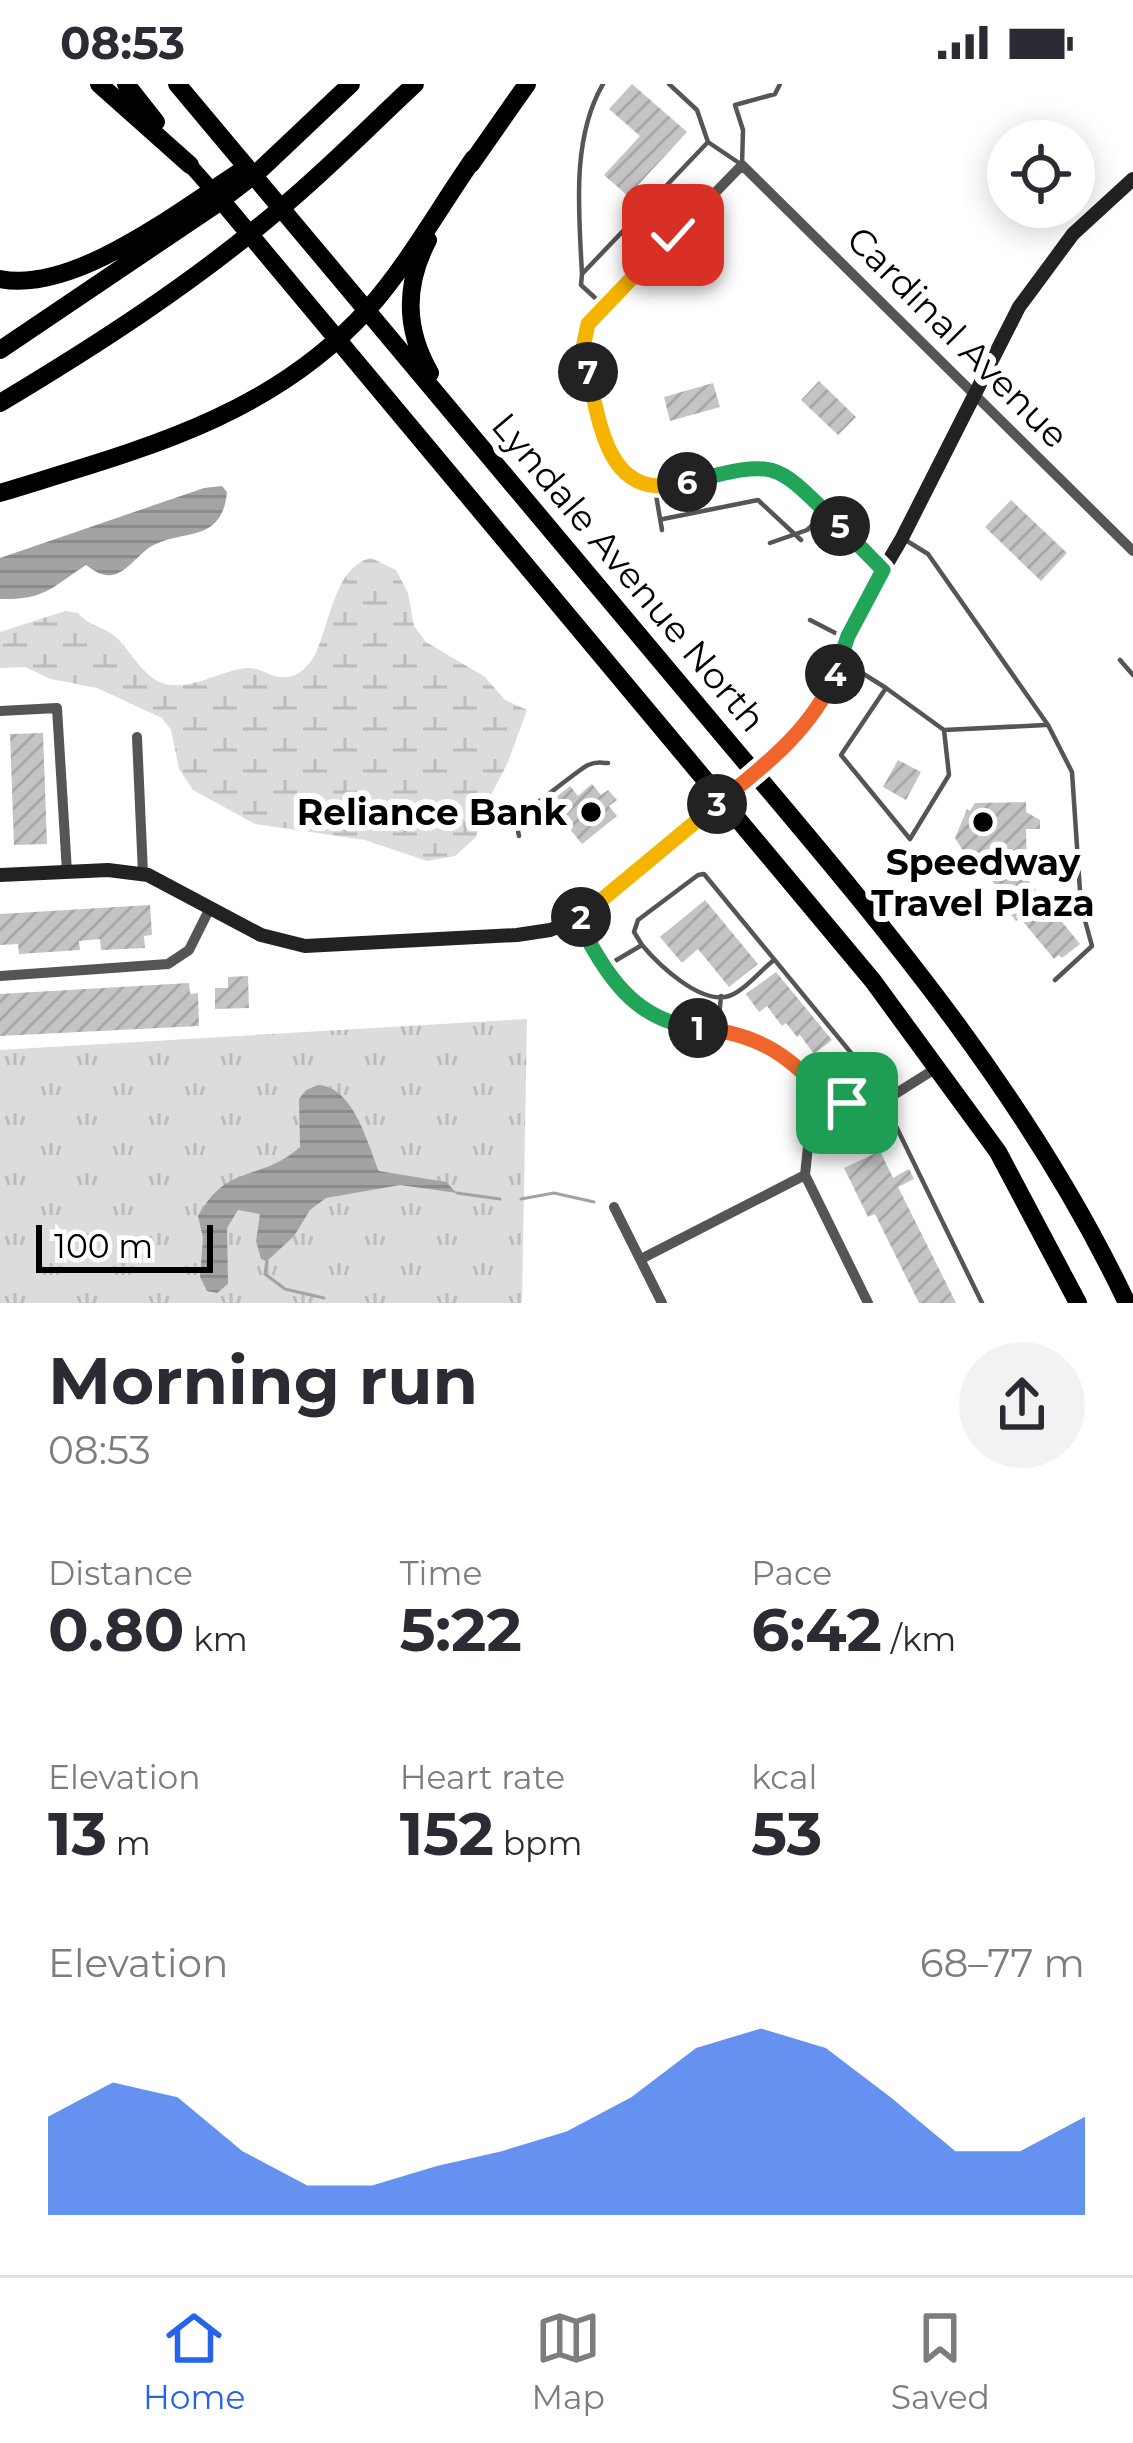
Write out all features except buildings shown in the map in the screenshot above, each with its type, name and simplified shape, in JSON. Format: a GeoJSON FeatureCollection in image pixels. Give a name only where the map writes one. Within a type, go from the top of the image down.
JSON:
{"type":"FeatureCollection","features":[{"type":"Feature","properties":{"kind":"highway"},"geometry":{"type":"LineString","coordinates":[[99,84],[190,165]]}},
{"type":"Feature","properties":{"kind":"highway"},"geometry":{"type":"LineString","coordinates":[[126,84],[190,165]]}},
{"type":"Feature","properties":{"kind":"highway","name":"Lyndale Avenue North"},"geometry":{"type":"LineString","coordinates":[[177,84],[756,772],[973,1041],[1065,1187],[1127,1303]]}},
{"type":"Feature","properties":{"kind":"highway"},"geometry":{"type":"LineString","coordinates":[[0,350],[171,226],[259,171],[351,84]]}},
{"type":"Feature","properties":{"kind":"highway"},"geometry":{"type":"LineString","coordinates":[[0,403],[105,339],[196,274],[275,213],[415,84]]}},
{"type":"Feature","properties":{"kind":"highway"},"geometry":{"type":"LineString","coordinates":[[0,493],[190,433],[245,406],[337,340],[367,310],[527,84]]}},
{"type":"Feature","properties":{"kind":"highway"},"geometry":{"type":"LineString","coordinates":[[457,418],[417,349],[409,302],[421,253],[474,158]]}},
{"type":"Feature","properties":{"kind":"highway","name":"Lyndale Avenue North"},"geometry":{"type":"LineString","coordinates":[[226,206],[814,908],[938,1066],[998,1152],[1078,1303]]}},
{"type":"Feature","properties":{"kind":"highway"},"geometry":{"type":"LineString","coordinates":[[0,278],[29,282],[74,271],[171,226]]}},
{"type":"Feature","properties":{"kind":"main road"},"geometry":{"type":"LineString","coordinates":[[190,165],[226,206]]}},
{"type":"Feature","properties":{"kind":"street"},"geometry":{"type":"LineString","coordinates":[[742,164],[588,324],[584,336],[594,399],[621,471],[642,486],[655,489],[753,466],[769,468],[784,474],[883,570]]}},
{"type":"Feature","properties":{"kind":"street","name":"Cardinal Avenue"},"geometry":{"type":"LineString","coordinates":[[742,164],[1133,551]]}},
{"type":"Feature","properties":{"kind":"street"},"geometry":{"type":"LineString","coordinates":[[0,875],[118,870],[143,874],[276,940],[323,947],[517,935],[577,920],[756,772],[795,737],[815,711],[847,639],[1038,278],[1073,234],[1133,179]]}},
{"type":"Feature","properties":{"kind":"street"},"geometry":{"type":"LineString","coordinates":[[0,711],[57,708],[67,872]]}},
{"type":"Feature","properties":{"kind":"street"},"geometry":{"type":"LineString","coordinates":[[137,737],[143,874]]}},
{"type":"Feature","properties":{"kind":"street"},"geometry":{"type":"LineString","coordinates":[[0,976],[169,964],[189,950],[210,908]]}},
{"type":"Feature","properties":{"kind":"street"},"geometry":{"type":"LineString","coordinates":[[577,920],[620,991],[646,1012],[684,1027],[718,1029],[760,1040],[781,1054],[832,1105]]}},
{"type":"Feature","properties":{"kind":"street"},"geometry":{"type":"LineString","coordinates":[[868,1303],[805,1175],[810,1128],[820,1112],[832,1105],[889,1097],[938,1066]]}},
{"type":"Feature","properties":{"kind":"street"},"geometry":{"type":"LineString","coordinates":[[640,1259],[805,1175]]}},
{"type":"Feature","properties":{"kind":"street"},"geometry":{"type":"LineString","coordinates":[[614,1207],[662,1303]]}},
{"type":"Feature","properties":{"kind":"lane"},"geometry":{"type":"LineString","coordinates":[[604,84],[591,104],[578,191],[581,285],[604,306]]}},
{"type":"Feature","properties":{"kind":"lane"},"geometry":{"type":"LineString","coordinates":[[668,84],[697,110],[708,142],[742,164]]}},
{"type":"Feature","properties":{"kind":"lane"},"geometry":{"type":"LineString","coordinates":[[742,164],[743,130],[735,105],[775,94],[780,84]]}},
{"type":"Feature","properties":{"kind":"lane"},"geometry":{"type":"LineString","coordinates":[[582,274],[708,142]]}},
{"type":"Feature","properties":{"kind":"lane"},"geometry":{"type":"LineString","coordinates":[[655,489],[662,530]]}},
{"type":"Feature","properties":{"kind":"lane"},"geometry":{"type":"LineString","coordinates":[[663,519],[758,500],[798,537]]}},
{"type":"Feature","properties":{"kind":"lane"},"geometry":{"type":"LineString","coordinates":[[770,543],[798,537],[826,513]]}},
{"type":"Feature","properties":{"kind":"lane"},"geometry":{"type":"LineString","coordinates":[[902,538],[928,554],[1048,725],[1072,772],[1082,906],[1093,946],[1055,980]]}},
{"type":"Feature","properties":{"kind":"lane"},"geometry":{"type":"LineString","coordinates":[[810,620],[847,639]]}},
{"type":"Feature","properties":{"kind":"lane"},"geometry":{"type":"LineString","coordinates":[[841,660],[944,730],[1048,725]]}},
{"type":"Feature","properties":{"kind":"lane"},"geometry":{"type":"LineString","coordinates":[[1120,660],[1133,675]]}},
{"type":"Feature","properties":{"kind":"lane"},"geometry":{"type":"LineString","coordinates":[[886,688],[841,755],[910,839],[950,775],[944,730]]}},
{"type":"Feature","properties":{"kind":"lane"},"geometry":{"type":"LineString","coordinates":[[519,836],[516,821],[522,813],[545,801],[584,768],[608,763]]}},
{"type":"Feature","properties":{"kind":"lane"},"geometry":{"type":"LineString","coordinates":[[776,959],[730,995],[721,996],[669,976],[634,932],[638,920],[704,874],[776,959],[870,1076]]}},
{"type":"Feature","properties":{"kind":"lane"},"geometry":{"type":"LineString","coordinates":[[603,968],[642,945]]}},
{"type":"Feature","properties":{"kind":"lane"},"geometry":{"type":"LineString","coordinates":[[718,1029],[721,996]]}},
{"type":"Feature","properties":{"kind":"lane"},"geometry":{"type":"LineString","coordinates":[[810,1082],[851,1052]]}},
{"type":"Feature","properties":{"kind":"lane"},"geometry":{"type":"LineString","coordinates":[[889,1097],[891,1116],[982,1303]]}},
{"type":"Feature","properties":{"kind":"green space"},"geometry":{"type":"Polygon","coordinates":[[[371,558],[396,570],[408,593],[414,626],[426,642],[485,677],[505,700],[527,710],[476,837],[455,856],[427,861],[365,840],[255,824],[193,790],[179,769],[171,730],[162,718],[97,688],[51,679],[25,667],[0,668],[0,632],[65,611],[78,613],[112,634],[145,671],[165,684],[186,685],[249,668],[291,676],[315,655],[349,572],[371,558]]]}},
{"type":"Feature","properties":{"kind":"green space"},"geometry":{"type":"Polygon","coordinates":[[[527,1019],[522,1303],[0,1303],[0,1050],[527,1019]]]}},
{"type":"Feature","properties":{"kind":"shaded area"},"geometry":{"type":"Polygon","coordinates":[[[222,486],[227,492],[224,509],[209,528],[150,547],[117,574],[101,574],[86,565],[38,594],[0,599],[0,558],[204,488],[222,486]]]}},
{"type":"Feature","properties":{"kind":"shaded area"},"geometry":{"type":"Polygon","coordinates":[[[318,1085],[341,1095],[350,1106],[379,1171],[446,1182],[457,1193],[400,1185],[326,1198],[267,1261],[261,1259],[256,1241],[260,1214],[238,1210],[227,1228],[228,1284],[217,1293],[207,1291],[200,1277],[203,1238],[198,1216],[221,1188],[300,1147],[299,1099],[318,1085]]]}},
{"type":"Feature","properties":{"kind":"waterway"},"geometry":{"type":"LineString","coordinates":[[457,1193],[500,1199]]}},
{"type":"Feature","properties":{"kind":"waterway"},"geometry":{"type":"LineString","coordinates":[[521,1199],[554,1193],[594,1202]]}},
{"type":"Feature","properties":{"kind":"waterway"},"geometry":{"type":"LineString","coordinates":[[267,1261],[265,1274],[285,1289],[324,1298]]}},
{"type":"Feature","properties":{"kind":"place","name":"Reliance Bank"},"geometry":{"type":"Point","coordinates":[591,812]}},
{"type":"Feature","properties":{"kind":"place","name":"Speedway Travel Plaza"},"geometry":{"type":"Point","coordinates":[983,822]}},
{"type":"Feature","properties":{"kind":"route"},"geometry":{"type":"LineString","coordinates":[[673,235],[596,314],[584,336],[594,399],[621,471],[642,486],[668,489],[753,466],[769,468],[797,484],[883,570],[848,636],[830,688],[795,737],[577,920],[614,984],[636,1005],[673,1024],[760,1040],[781,1054],[832,1105],[847,1103]]}}]}
